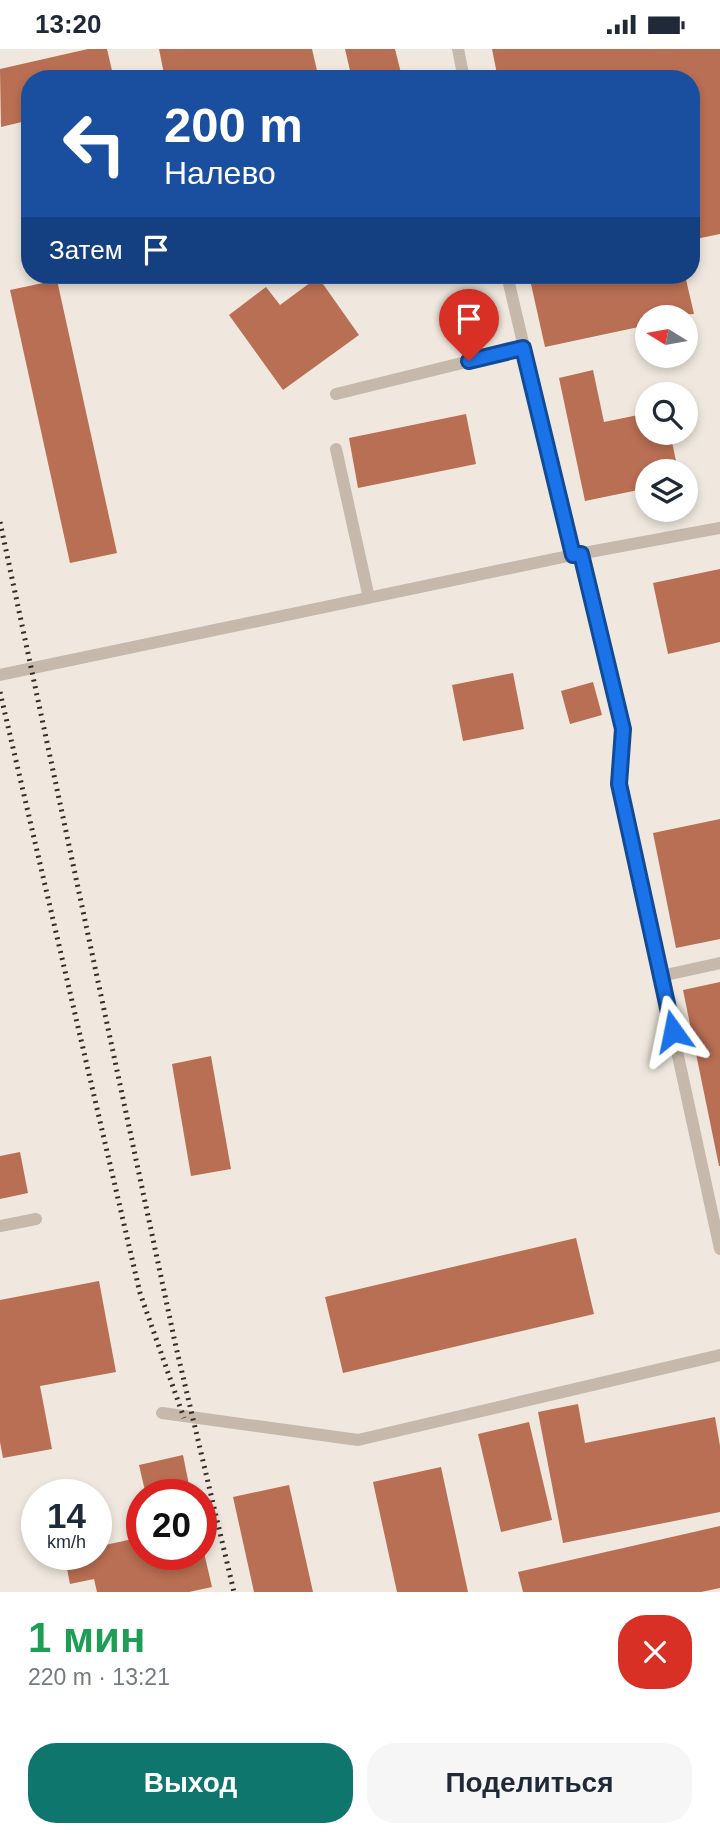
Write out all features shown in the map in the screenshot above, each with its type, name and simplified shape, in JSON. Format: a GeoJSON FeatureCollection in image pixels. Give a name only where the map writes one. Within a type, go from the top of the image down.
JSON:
{"type":"FeatureCollection","features":[{"type":"Feature","properties":{"kind":"lane"},"geometry":{"type":"LineString","coordinates":[[458,49],[462,70]]}},
{"type":"Feature","properties":{"kind":"lane"},"geometry":{"type":"LineString","coordinates":[[509,284],[523,348],[623,729],[619,784],[720,1249]]}},
{"type":"Feature","properties":{"kind":"lane"},"geometry":{"type":"LineString","coordinates":[[336,394],[523,348]]}},
{"type":"Feature","properties":{"kind":"lane"},"geometry":{"type":"LineString","coordinates":[[336,449],[369,598]]}},
{"type":"Feature","properties":{"kind":"lane"},"geometry":{"type":"LineString","coordinates":[[0,675],[577,555],[720,529]]}},
{"type":"Feature","properties":{"kind":"lane"},"geometry":{"type":"LineString","coordinates":[[661,976],[720,963]]}},
{"type":"Feature","properties":{"kind":"lane"},"geometry":{"type":"LineString","coordinates":[[0,1226],[36,1219]]}},
{"type":"Feature","properties":{"kind":"lane"},"geometry":{"type":"LineString","coordinates":[[162,1413],[358,1440],[720,1355]]}},
{"type":"Feature","properties":{"kind":"building"},"geometry":{"type":"Polygon","coordinates":[[[88,49],[107,49],[112,70],[21,70],[21,122],[1,127],[0,69],[88,49]]]}},
{"type":"Feature","properties":{"kind":"building"},"geometry":{"type":"Polygon","coordinates":[[[159,49],[312,49],[317,70],[163,70],[159,49]]]}},
{"type":"Feature","properties":{"kind":"building"},"geometry":{"type":"Polygon","coordinates":[[[345,49],[395,49],[400,70],[350,70],[345,49]]]}},
{"type":"Feature","properties":{"kind":"building"},"geometry":{"type":"Polygon","coordinates":[[[492,49],[720,49],[720,234],[700,238],[700,70],[496,70],[492,49]]]}},
{"type":"Feature","properties":{"kind":"building"},"geometry":{"type":"Polygon","coordinates":[[[38,284],[58,284],[117,553],[70,563],[10,290],[38,284]]]}},
{"type":"Feature","properties":{"kind":"building"},"geometry":{"type":"Polygon","coordinates":[[[308,284],[323,284],[359,335],[283,390],[229,315],[266,287],[280,305],[308,284]]]}},
{"type":"Feature","properties":{"kind":"building"},"geometry":{"type":"Polygon","coordinates":[[[531,284],[687,284],[692,305],[635,305],[635,328],[545,347],[531,284]]]}},
{"type":"Feature","properties":{"kind":"building"},"geometry":{"type":"Polygon","coordinates":[[[593,370],[604,422],[635,416],[635,445],[673,445],[676,459],[635,459],[635,491],[585,501],[559,378],[593,370]]]}},
{"type":"Feature","properties":{"kind":"building"},"geometry":{"type":"Polygon","coordinates":[[[466,414],[476,464],[358,488],[349,438],[466,414]]]}},
{"type":"Feature","properties":{"kind":"building"},"geometry":{"type":"Polygon","coordinates":[[[720,569],[720,642],[668,654],[653,583],[720,569]]]}},
{"type":"Feature","properties":{"kind":"building"},"geometry":{"type":"Polygon","coordinates":[[[513,673],[524,729],[463,741],[452,685],[513,673]]]}},
{"type":"Feature","properties":{"kind":"building"},"geometry":{"type":"Polygon","coordinates":[[[593,682],[602,715],[570,724],[561,691],[593,682]]]}},
{"type":"Feature","properties":{"kind":"building"},"geometry":{"type":"Polygon","coordinates":[[[720,819],[720,939],[676,948],[653,833],[720,819]]]}},
{"type":"Feature","properties":{"kind":"building"},"geometry":{"type":"Polygon","coordinates":[[[720,982],[720,1166],[719,1166],[683,990],[720,982]]]}},
{"type":"Feature","properties":{"kind":"building"},"geometry":{"type":"Polygon","coordinates":[[[211,1056],[231,1169],[191,1176],[172,1064],[211,1056]]]}},
{"type":"Feature","properties":{"kind":"building"},"geometry":{"type":"Polygon","coordinates":[[[20,1152],[28,1193],[0,1199],[0,1156],[20,1152]]]}},
{"type":"Feature","properties":{"kind":"building"},"geometry":{"type":"Polygon","coordinates":[[[576,1238],[594,1314],[343,1373],[325,1297],[576,1238]]]}},
{"type":"Feature","properties":{"kind":"building"},"geometry":{"type":"Polygon","coordinates":[[[99,1281],[116,1372],[40,1386],[52,1449],[3,1458],[0,1442],[0,1300],[99,1281]]]}},
{"type":"Feature","properties":{"kind":"building"},"geometry":{"type":"Polygon","coordinates":[[[578,1404],[585,1443],[715,1417],[720,1446],[720,1512],[563,1543],[538,1412],[578,1404]]]}},
{"type":"Feature","properties":{"kind":"building"},"geometry":{"type":"Polygon","coordinates":[[[529,1422],[552,1520],[501,1532],[478,1434],[529,1422]]]}},
{"type":"Feature","properties":{"kind":"building"},"geometry":{"type":"Polygon","coordinates":[[[183,1455],[188,1479],[142,1479],[139,1465],[183,1455]]]}},
{"type":"Feature","properties":{"kind":"building"},"geometry":{"type":"Polygon","coordinates":[[[441,1467],[468,1592],[397,1592],[373,1482],[441,1467]]]}},
{"type":"Feature","properties":{"kind":"building"},"geometry":{"type":"Polygon","coordinates":[[[289,1485],[313,1592],[254,1592],[233,1497],[289,1485]]]}},
{"type":"Feature","properties":{"kind":"building"},"geometry":{"type":"Polygon","coordinates":[[[720,1526],[720,1588],[701,1592],[523,1592],[518,1572],[720,1526]]]}},
{"type":"Feature","properties":{"kind":"building"},"geometry":{"type":"Polygon","coordinates":[[[126,1540],[126,1570],[208,1570],[212,1587],[189,1592],[97,1592],[94,1579],[70,1584],[67,1570],[112,1570],[112,1544],[126,1540]]]}},
{"type":"Feature","properties":{"kind":"railway"},"geometry":{"type":"LineString","coordinates":[[0,522],[176,1347],[234,1592]]}},
{"type":"Feature","properties":{"kind":"railway"},"geometry":{"type":"LineString","coordinates":[[0,692],[140,1293],[184,1418]]}},
{"type":"Feature","properties":{"kind":"route"},"geometry":{"type":"LineString","coordinates":[[469,361],[523,348],[573,555],[581,554],[623,729],[619,784],[673,1031]]}}]}
